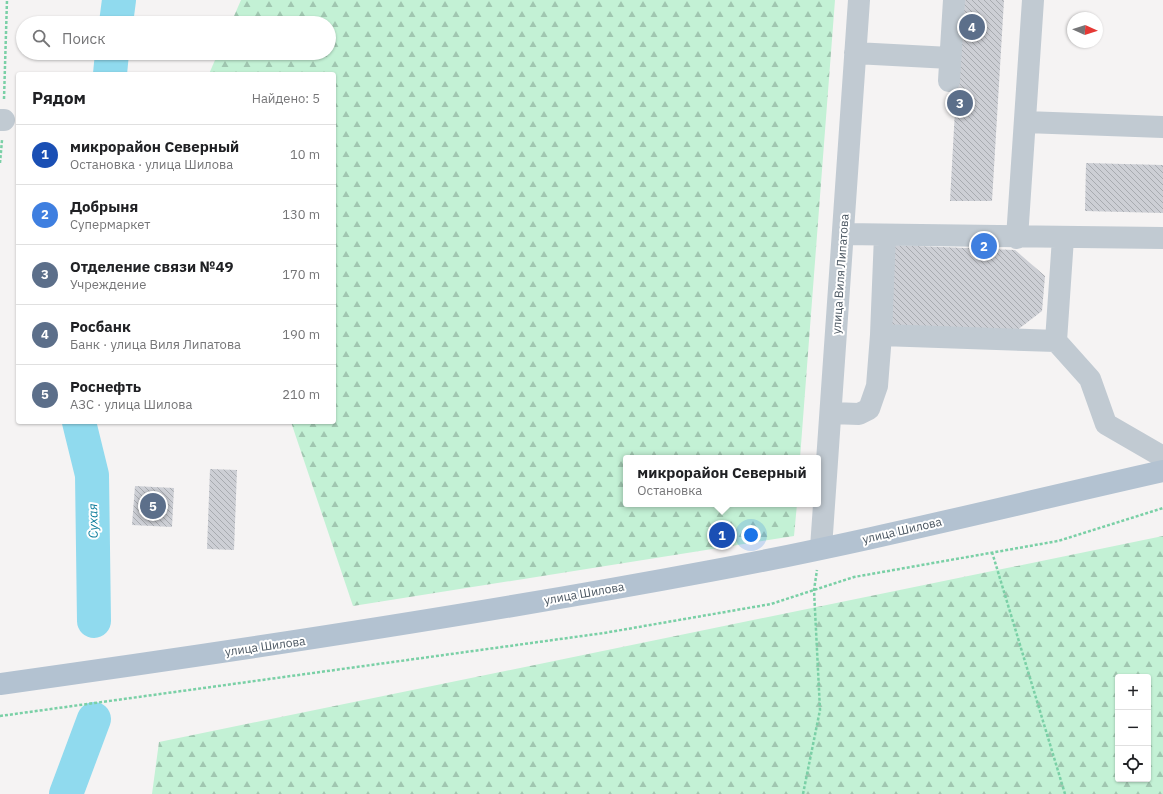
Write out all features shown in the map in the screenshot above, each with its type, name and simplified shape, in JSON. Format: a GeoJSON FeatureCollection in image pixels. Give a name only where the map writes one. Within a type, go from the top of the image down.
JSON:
{"type":"FeatureCollection","features":[{"type":"Feature","properties":{"kind":"main road","name":"улица Шилова"},"geometry":{"type":"LineString","coordinates":[[0,684],[339,636],[711,571],[821,548],[1163,471]]}},
{"type":"Feature","properties":{"kind":"street","name":"улица Виля Липатова"},"geometry":{"type":"LineString","coordinates":[[821,548],[858,0]]}},
{"type":"Feature","properties":{"kind":"street"},"geometry":{"type":"LineString","coordinates":[[949,81],[954,0]]}},
{"type":"Feature","properties":{"kind":"street"},"geometry":{"type":"LineString","coordinates":[[1017,238],[1033,0]]}},
{"type":"Feature","properties":{"kind":"street"},"geometry":{"type":"LineString","coordinates":[[855,53],[950,58]]}},
{"type":"Feature","properties":{"kind":"street"},"geometry":{"type":"LineString","coordinates":[[1024,122],[1163,127]]}},
{"type":"Feature","properties":{"kind":"street"},"geometry":{"type":"LineString","coordinates":[[842,234],[1017,238],[1163,238]]}},
{"type":"Feature","properties":{"kind":"street"},"geometry":{"type":"LineString","coordinates":[[831,413],[859,414],[869,409],[877,386],[881,335],[885,235]]}},
{"type":"Feature","properties":{"kind":"street"},"geometry":{"type":"LineString","coordinates":[[1063,238],[1056,341],[1090,379],[1106,424],[1163,457]]}},
{"type":"Feature","properties":{"kind":"street"},"geometry":{"type":"LineString","coordinates":[[881,335],[1056,341]]}},
{"type":"Feature","properties":{"kind":"path"},"geometry":{"type":"LineString","coordinates":[[0,163],[7,0]]}},
{"type":"Feature","properties":{"kind":"path"},"geometry":{"type":"LineString","coordinates":[[0,716],[604,634],[771,604],[854,577],[1058,541],[1163,508]]}},
{"type":"Feature","properties":{"kind":"path"},"geometry":{"type":"LineString","coordinates":[[804,794],[820,710],[814,590],[821,548]]}},
{"type":"Feature","properties":{"kind":"path"},"geometry":{"type":"LineString","coordinates":[[992,552],[1065,794]]}},
{"type":"Feature","properties":{"kind":"green space"},"geometry":{"type":"Polygon","coordinates":[[[241,0],[835,0],[800,455],[623,455],[623,507],[797,507],[794,536],[353,606],[292,424],[336,424],[336,72],[210,72],[215,60],[336,60],[336,16],[234,16],[241,0]]]}},
{"type":"Feature","properties":{"kind":"green space"},"geometry":{"type":"Polygon","coordinates":[[[1163,536],[1163,794],[152,794],[159,742],[1163,536]]]}},
{"type":"Feature","properties":{"kind":"building"},"geometry":{"type":"Polygon","coordinates":[[[961,0],[1004,0],[992,201],[950,201],[961,0]]]}},
{"type":"Feature","properties":{"kind":"building"},"geometry":{"type":"Polygon","coordinates":[[[1086,163],[1163,165],[1163,213],[1085,211],[1086,163]]]}},
{"type":"Feature","properties":{"kind":"building"},"geometry":{"type":"Polygon","coordinates":[[[892,245],[1015,250],[1045,276],[1042,311],[1012,334],[889,326],[892,245]]]}},
{"type":"Feature","properties":{"kind":"building"},"geometry":{"type":"Polygon","coordinates":[[[210,469],[237,470],[234,550],[207,549],[210,469]]]}},
{"type":"Feature","properties":{"kind":"building"},"geometry":{"type":"Polygon","coordinates":[[[135,486],[174,488],[172,527],[132,525],[135,486]]]}},
{"type":"Feature","properties":{"kind":"waterway","name":"Сухая"},"geometry":{"type":"LineString","coordinates":[[117,16],[119,0]]}},
{"type":"Feature","properties":{"kind":"waterway","name":"Сухая"},"geometry":{"type":"LineString","coordinates":[[110,72],[111,60]]}},
{"type":"Feature","properties":{"kind":"waterway","name":"Сухая"},"geometry":{"type":"LineString","coordinates":[[79,424],[92,475],[94,621]]}},
{"type":"Feature","properties":{"kind":"waterway","name":"Сухая"},"geometry":{"type":"LineString","coordinates":[[66,794],[94,719]]}},
{"type":"Feature","properties":{"kind":"place","name":"Росбанк"},"geometry":{"type":"Point","coordinates":[972,27]}},
{"type":"Feature","properties":{"kind":"place","name":"Отделение связи №49"},"geometry":{"type":"Point","coordinates":[960,103]}},
{"type":"Feature","properties":{"kind":"place","name":"Добрыня"},"geometry":{"type":"Point","coordinates":[984,246]}},
{"type":"Feature","properties":{"kind":"place","name":"Роснефть"},"geometry":{"type":"Point","coordinates":[153,506]}},
{"type":"Feature","properties":{"kind":"place","name":"микрорайон Северный"},"geometry":{"type":"Point","coordinates":[722,535]}}]}
